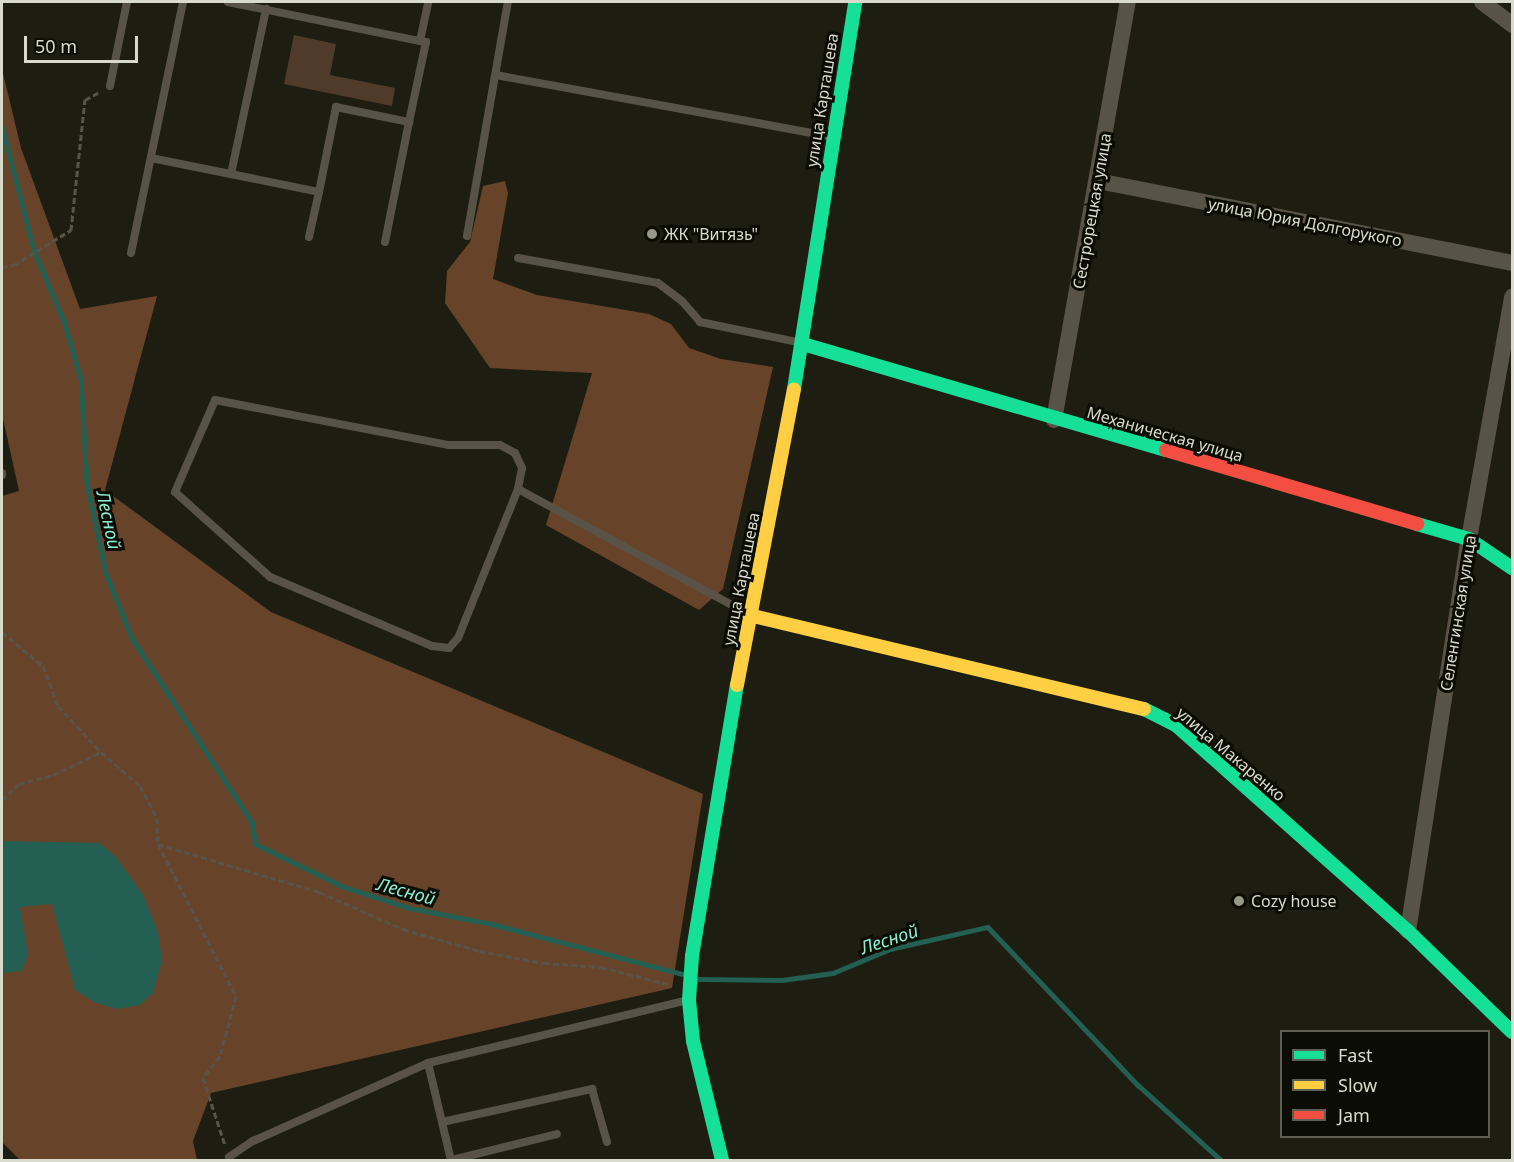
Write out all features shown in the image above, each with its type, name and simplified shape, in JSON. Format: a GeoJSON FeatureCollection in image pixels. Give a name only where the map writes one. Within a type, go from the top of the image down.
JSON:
{"type":"FeatureCollection","features":[{"type":"Feature","properties":{"kind":"street","name":"улица Карташева"},"geometry":{"type":"LineString","coordinates":[[722,1161],[699,1072],[690,992],[692,956],[750,615],[803,344],[831,136],[855,2]]}},
{"type":"Feature","properties":{"kind":"street","name":"Сестрорецкая улица"},"geometry":{"type":"LineString","coordinates":[[1054,420],[1098,182],[1128,2]]}},
{"type":"Feature","properties":{"kind":"street"},"geometry":{"type":"LineString","coordinates":[[1482,2],[1512,25]]}},
{"type":"Feature","properties":{"kind":"street","name":"улица Юрия Долгорукого"},"geometry":{"type":"LineString","coordinates":[[1098,182],[1512,263]]}},
{"type":"Feature","properties":{"kind":"street","name":"Селенгинская улица"},"geometry":{"type":"LineString","coordinates":[[1408,930],[1469,539],[1512,297]]}},
{"type":"Feature","properties":{"kind":"street","name":"Механическая улица"},"geometry":{"type":"LineString","coordinates":[[803,344],[1054,420],[1469,539],[1512,568]]}},
{"type":"Feature","properties":{"kind":"street","name":"улица Макаренко"},"geometry":{"type":"LineString","coordinates":[[750,615],[1152,711],[1177,726],[1408,930],[1512,1032]]}},
{"type":"Feature","properties":{"kind":"lane"},"geometry":{"type":"LineString","coordinates":[[110,86],[128,2]]}},
{"type":"Feature","properties":{"kind":"lane"},"geometry":{"type":"LineString","coordinates":[[131,253],[183,2]]}},
{"type":"Feature","properties":{"kind":"lane"},"geometry":{"type":"LineString","coordinates":[[228,2],[426,42],[385,242]]}},
{"type":"Feature","properties":{"kind":"lane"},"geometry":{"type":"LineString","coordinates":[[420,41],[428,2]]}},
{"type":"Feature","properties":{"kind":"lane"},"geometry":{"type":"LineString","coordinates":[[467,236],[508,2]]}},
{"type":"Feature","properties":{"kind":"lane"},"geometry":{"type":"LineString","coordinates":[[231,174],[266,9]]}},
{"type":"Feature","properties":{"kind":"lane"},"geometry":{"type":"LineString","coordinates":[[496,75],[831,136]]}},
{"type":"Feature","properties":{"kind":"lane"},"geometry":{"type":"LineString","coordinates":[[309,237],[336,107],[409,122]]}},
{"type":"Feature","properties":{"kind":"lane"},"geometry":{"type":"LineString","coordinates":[[151,158],[319,192]]}},
{"type":"Feature","properties":{"kind":"lane"},"geometry":{"type":"LineString","coordinates":[[518,258],[658,283],[682,301],[700,322],[803,344]]}},
{"type":"Feature","properties":{"kind":"lane"},"geometry":{"type":"LineString","coordinates":[[214,399],[448,445],[500,446],[515,453],[522,468],[518,489],[458,638],[449,648],[432,646],[270,577],[175,492],[214,399]]}},
{"type":"Feature","properties":{"kind":"lane"},"geometry":{"type":"LineString","coordinates":[[518,489],[750,615]]}},
{"type":"Feature","properties":{"kind":"lane"},"geometry":{"type":"LineString","coordinates":[[230,1159],[253,1141],[428,1064],[690,992]]}},
{"type":"Feature","properties":{"kind":"lane"},"geometry":{"type":"LineString","coordinates":[[428,1064],[451,1160],[557,1134]]}},
{"type":"Feature","properties":{"kind":"lane"},"geometry":{"type":"LineString","coordinates":[[442,1122],[592,1089],[607,1142]]}},
{"type":"Feature","properties":{"kind":"path"},"geometry":{"type":"LineString","coordinates":[[2,267],[26,258],[71,230],[85,100],[110,86]]}},
{"type":"Feature","properties":{"kind":"path"},"geometry":{"type":"LineString","coordinates":[[2,632],[43,666],[58,706],[101,752],[140,786],[157,818],[158,844],[236,996],[220,1056],[203,1078],[230,1159]]}},
{"type":"Feature","properties":{"kind":"path"},"geometry":{"type":"LineString","coordinates":[[2,800],[19,784],[53,775],[101,752]]}},
{"type":"Feature","properties":{"kind":"path"},"geometry":{"type":"LineString","coordinates":[[158,844],[319,892],[403,929],[479,951],[544,963],[602,967],[690,992]]}},
{"type":"Feature","properties":{"kind":"shaded area"},"geometry":{"type":"Polygon","coordinates":[[[294,35],[336,44],[330,75],[395,88],[392,106],[284,84],[294,35]]]}},
{"type":"Feature","properties":{"kind":"shaded area"},"geometry":{"type":"Polygon","coordinates":[[[2,69],[21,148],[80,309],[157,296],[105,490],[271,612],[703,794],[672,988],[211,1093],[193,1141],[197,1160],[20,1160],[2,1142],[2,496],[19,491],[2,414],[2,69]]]}},
{"type":"Feature","properties":{"kind":"shaded area"},"geometry":{"type":"Polygon","coordinates":[[[505,181],[508,193],[493,279],[537,295],[649,314],[671,324],[689,348],[721,359],[773,367],[723,589],[699,610],[546,525],[592,373],[490,368],[445,303],[447,271],[470,242],[483,186],[505,181]]]}},
{"type":"Feature","properties":{"kind":"water"},"geometry":{"type":"Polygon","coordinates":[[[2,841],[99,843],[116,857],[143,895],[158,932],[162,960],[153,993],[140,1005],[116,1009],[94,1002],[75,990],[52,904],[20,907],[28,954],[22,971],[2,973],[2,841]]]}},
{"type":"Feature","properties":{"kind":"waterway","name":"Лесной"},"geometry":{"type":"LineString","coordinates":[[2,126],[34,250],[64,321],[81,379],[87,483],[106,573],[132,638],[252,822],[256,844],[344,887],[410,908],[492,924],[682,974]]}},
{"type":"Feature","properties":{"kind":"waterway","name":"Лесной"},"geometry":{"type":"LineString","coordinates":[[699,979],[782,980],[833,973],[890,949],[988,927],[1138,1085],[1221,1160]]}},
{"type":"Feature","properties":{"kind":"traffic: fast"},"geometry":{"type":"LineString","coordinates":[[794,389],[855,2]]}},
{"type":"Feature","properties":{"kind":"traffic: fast"},"geometry":{"type":"LineString","coordinates":[[803,344],[1166,450]]}},
{"type":"Feature","properties":{"kind":"traffic: fast"},"geometry":{"type":"LineString","coordinates":[[1417,524],[1469,539],[1512,568]]}},
{"type":"Feature","properties":{"kind":"traffic: fast"},"geometry":{"type":"LineString","coordinates":[[722,1160],[693,1041],[689,1000],[692,956],[737,685]]}},
{"type":"Feature","properties":{"kind":"traffic: fast"},"geometry":{"type":"LineString","coordinates":[[1144,709],[1177,726],[1408,931],[1512,1032]]}},
{"type":"Feature","properties":{"kind":"traffic: slow"},"geometry":{"type":"LineString","coordinates":[[737,685],[794,389]]}},
{"type":"Feature","properties":{"kind":"traffic: slow"},"geometry":{"type":"LineString","coordinates":[[749,615],[1144,709]]}},
{"type":"Feature","properties":{"kind":"traffic: jam"},"geometry":{"type":"LineString","coordinates":[[1166,450],[1417,524]]}},
{"type":"Feature","properties":{"kind":"place","name":"ЖК \"Витязь\""},"geometry":{"type":"Point","coordinates":[652,234]}},
{"type":"Feature","properties":{"kind":"place","name":"Cozy house"},"geometry":{"type":"Point","coordinates":[1239,901]}}]}
